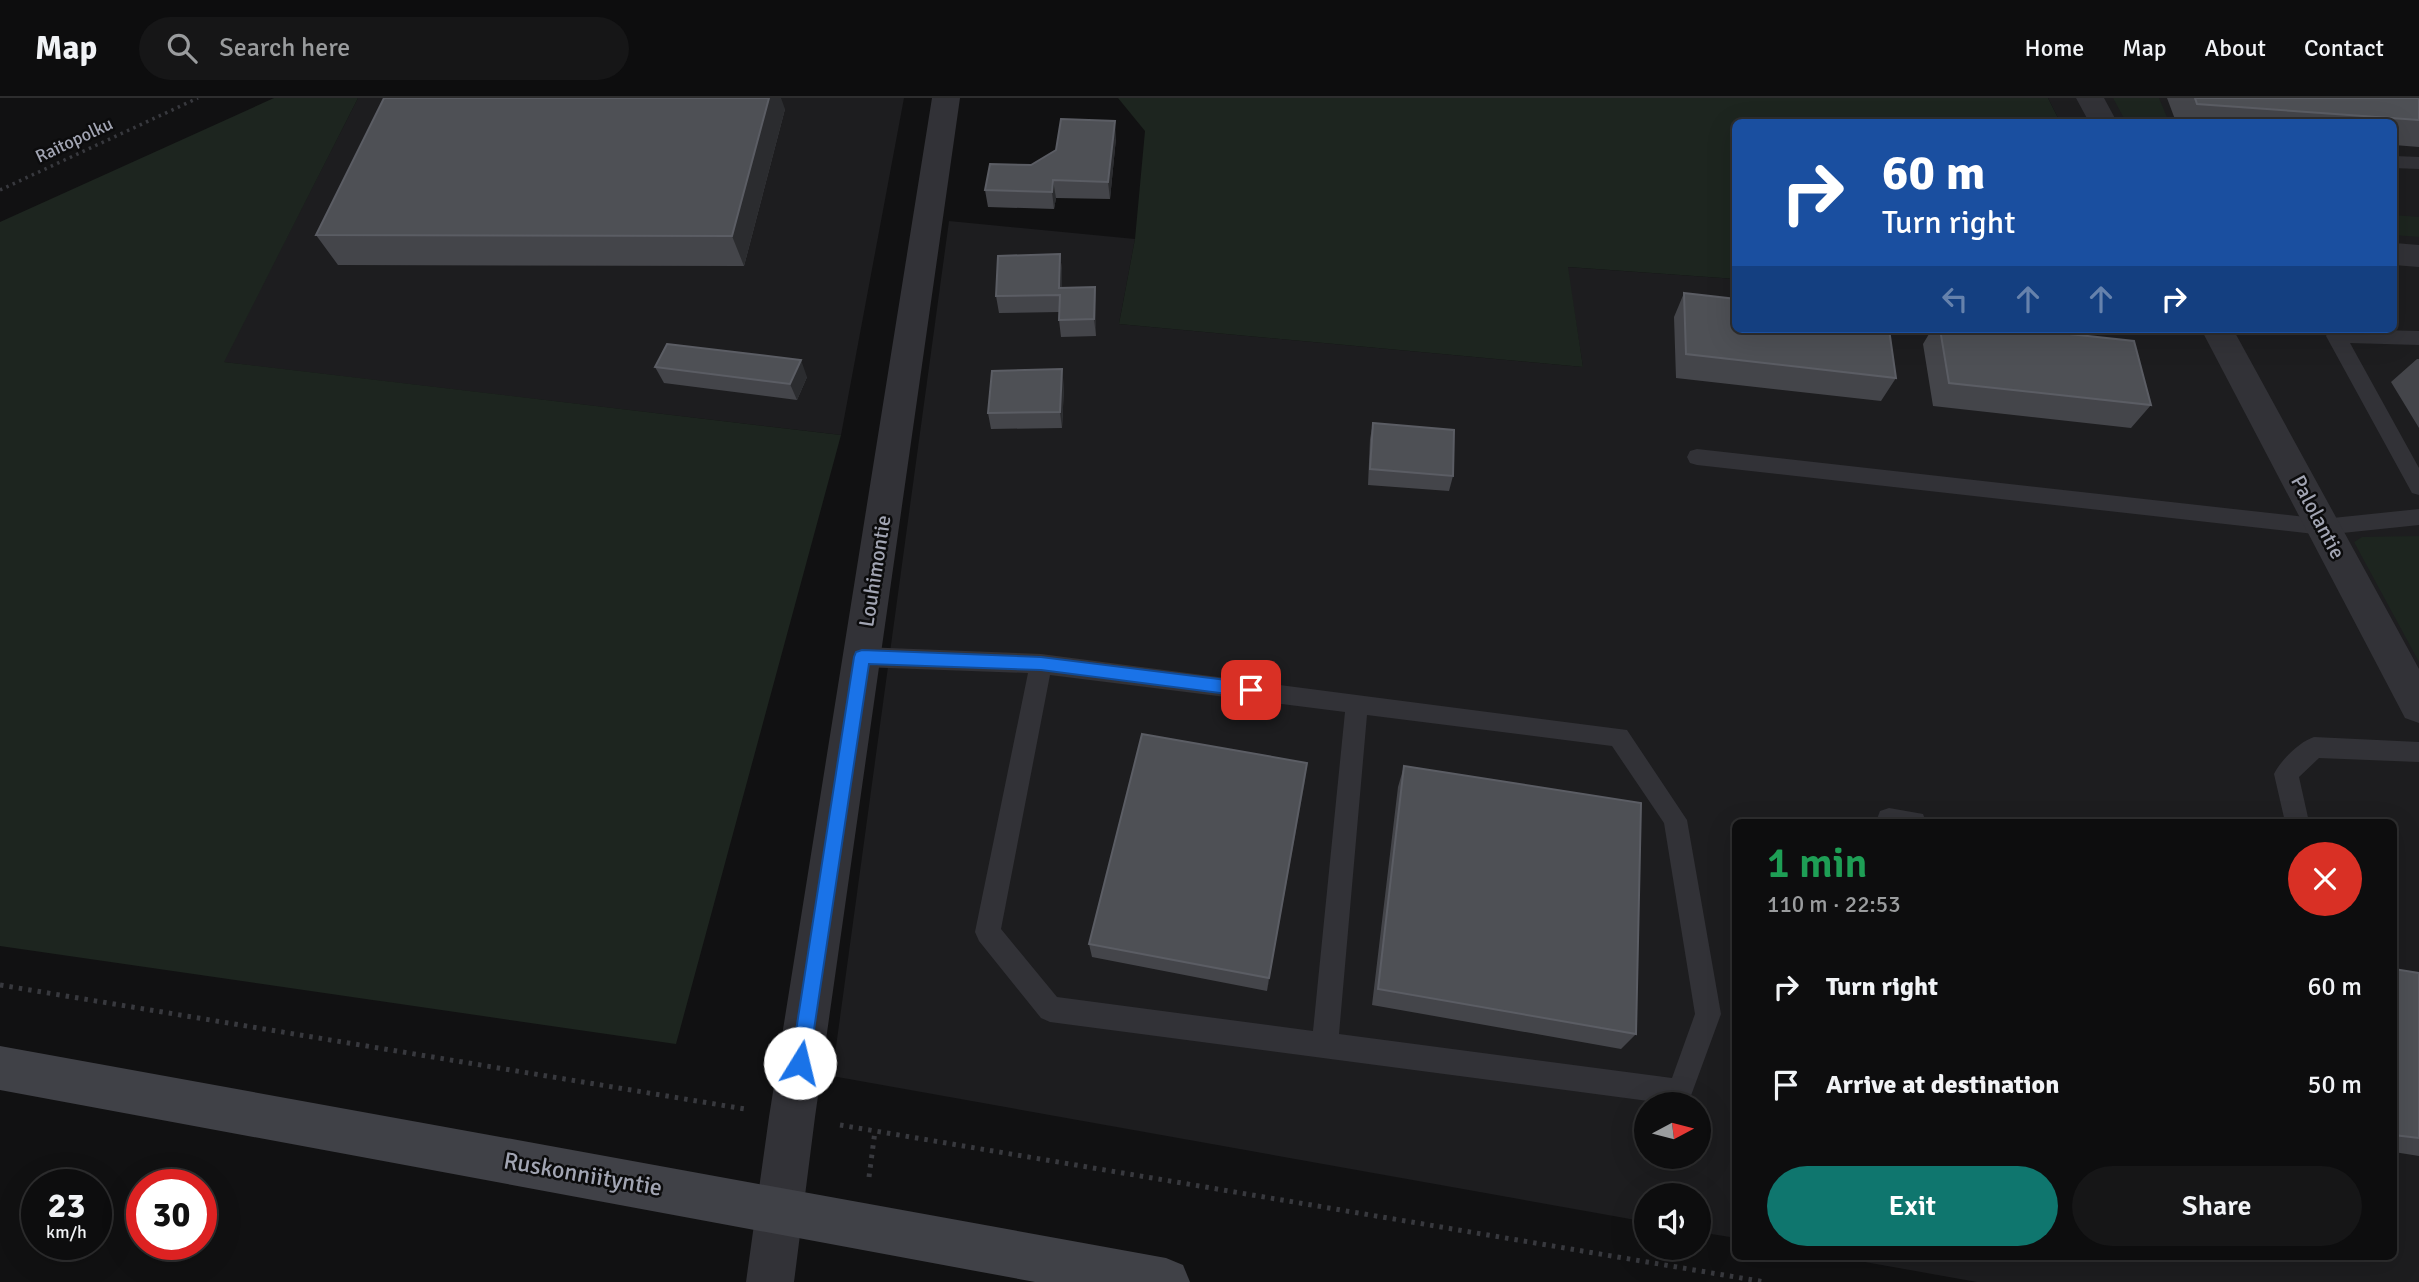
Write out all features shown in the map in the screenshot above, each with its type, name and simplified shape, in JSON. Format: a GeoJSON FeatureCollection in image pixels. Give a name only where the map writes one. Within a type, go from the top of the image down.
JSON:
{"type":"FeatureCollection","features":[{"type":"Feature","properties":{"kind":"street","name":"Louhimontie"},"geometry":{"type":"LineString","coordinates":[[770,1282],[792,1117],[946,98]]}},
{"type":"Feature","properties":{"kind":"street"},"geometry":{"type":"LineString","coordinates":[[2090,98],[2100,119]]}},
{"type":"Feature","properties":{"kind":"street"},"geometry":{"type":"LineString","coordinates":[[2397,254],[2419,256]]}},
{"type":"Feature","properties":{"kind":"street","name":"Palolantie"},"geometry":{"type":"LineString","coordinates":[[2219,333],[2419,706]]}},
{"type":"Feature","properties":{"kind":"street","name":"Ruskonniityntie"},"geometry":{"type":"LineString","coordinates":[[0,1068],[1166,1282]]}},
{"type":"Feature","properties":{"kind":"lane"},"geometry":{"type":"LineString","coordinates":[[2397,162],[2419,163]]}},
{"type":"Feature","properties":{"kind":"lane"},"geometry":{"type":"LineString","coordinates":[[2419,338],[2336,336],[2419,487]]}},
{"type":"Feature","properties":{"kind":"lane"},"geometry":{"type":"LineString","coordinates":[[1697,457],[2323,527],[2419,517]]}},
{"type":"Feature","properties":{"kind":"lane"},"geometry":{"type":"LineString","coordinates":[[862,657],[1041,664],[1619,737],[1675,820],[1709,1014],[1680,1092],[1050,1009],[988,932],[1041,664]]}},
{"type":"Feature","properties":{"kind":"lane"},"geometry":{"type":"LineString","coordinates":[[1325,1045],[1357,704]]}},
{"type":"Feature","properties":{"kind":"lane"},"geometry":{"type":"LineString","coordinates":[[2296,819],[2286,775],[2314,747],[2419,752]]}},
{"type":"Feature","properties":{"kind":"path","name":"Raitopolku"},"geometry":{"type":"LineString","coordinates":[[0,190],[198,98]]}},
{"type":"Feature","properties":{"kind":"path"},"geometry":{"type":"LineString","coordinates":[[0,985],[1765,1282]]}},
{"type":"Feature","properties":{"kind":"shaded area"},"geometry":{"type":"Polygon","coordinates":[[[274,98],[358,98],[224,362],[841,435],[676,1044],[0,946],[0,222],[274,98]]]}},
{"type":"Feature","properties":{"kind":"shaded area"},"geometry":{"type":"Polygon","coordinates":[[[358,98],[904,98],[841,435],[223,362],[358,98]]]}},
{"type":"Feature","properties":{"kind":"shaded area"},"geometry":{"type":"Polygon","coordinates":[[[1118,98],[2048,98],[2058,119],[1732,119],[1732,279],[1568,267],[1583,367],[1119,324],[1135,239],[1145,131],[1118,98]]]}},
{"type":"Feature","properties":{"kind":"shaded area"},"geometry":{"type":"Polygon","coordinates":[[[2048,98],[2419,98],[2419,1282],[1977,1282],[1854,1260],[2397,1260],[2397,819],[1732,819],[1732,1237],[1711,1234],[1711,1183],[1634,1183],[1634,1220],[832,1076],[949,221],[1135,239],[1119,324],[1583,367],[1567,267],[1732,279],[1732,333],[2397,333],[2397,119],[2058,119],[2048,98]]]}},
{"type":"Feature","properties":{"kind":"shaded area"},"geometry":{"type":"Polygon","coordinates":[[[2113,98],[2159,98],[2168,119],[2124,119],[2113,98]]]}},
{"type":"Feature","properties":{"kind":"shaded area"},"geometry":{"type":"Polygon","coordinates":[[[2397,215],[2419,217],[2419,237],[2397,235],[2397,215]]]}},
{"type":"Feature","properties":{"kind":"shaded area"},"geometry":{"type":"Polygon","coordinates":[[[2419,536],[2419,662],[2354,542],[2362,537],[2419,536]]]}},
{"type":"Feature","properties":{"kind":"building"},"geometry":{"type":"Polygon","coordinates":[[[384,98],[769,98],[732,236],[316,235],[384,98]]]}},
{"type":"Feature","properties":{"kind":"building"},"geometry":{"type":"Polygon","coordinates":[[[2195,98],[2419,98],[2419,120],[2197,104],[2195,98]]]}},
{"type":"Feature","properties":{"kind":"building"},"geometry":{"type":"Polygon","coordinates":[[[1061,119],[1115,121],[1108,182],[1053,180],[1052,192],[985,190],[990,164],[1031,165],[1056,150],[1061,119]]]}},
{"type":"Feature","properties":{"kind":"building"},"geometry":{"type":"Polygon","coordinates":[[[1060,254],[1059,288],[1095,287],[1094,319],[1059,320],[1060,295],[996,296],[998,256],[1060,254]]]}},
{"type":"Feature","properties":{"kind":"building"},"geometry":{"type":"Polygon","coordinates":[[[1684,293],[1732,299],[1732,333],[1890,333],[1896,378],[1686,354],[1684,293]]]}},
{"type":"Feature","properties":{"kind":"building"},"geometry":{"type":"Polygon","coordinates":[[[1941,333],[2059,333],[2134,341],[2151,405],[1949,383],[1941,333]]]}},
{"type":"Feature","properties":{"kind":"building"},"geometry":{"type":"Polygon","coordinates":[[[667,344],[801,360],[790,384],[655,367],[667,344]]]}},
{"type":"Feature","properties":{"kind":"building"},"geometry":{"type":"Polygon","coordinates":[[[1062,369],[1060,412],[988,413],[992,371],[1062,369]]]}},
{"type":"Feature","properties":{"kind":"building"},"geometry":{"type":"Polygon","coordinates":[[[1373,423],[1454,430],[1453,476],[1370,469],[1373,423]]]}},
{"type":"Feature","properties":{"kind":"building"},"geometry":{"type":"Polygon","coordinates":[[[1142,734],[1307,763],[1269,978],[1089,944],[1142,734]]]}},
{"type":"Feature","properties":{"kind":"building"},"geometry":{"type":"Polygon","coordinates":[[[1404,766],[1641,803],[1636,1034],[1378,989],[1404,766]]]}},
{"type":"Feature","properties":{"kind":"building"},"geometry":{"type":"Polygon","coordinates":[[[2397,969],[2419,973],[2419,1138],[2397,1135],[2397,969]]]}},
{"type":"Feature","properties":{"kind":"route"},"geometry":{"type":"LineString","coordinates":[[800,1063],[862,657],[1041,664],[1251,690]]}}]}
